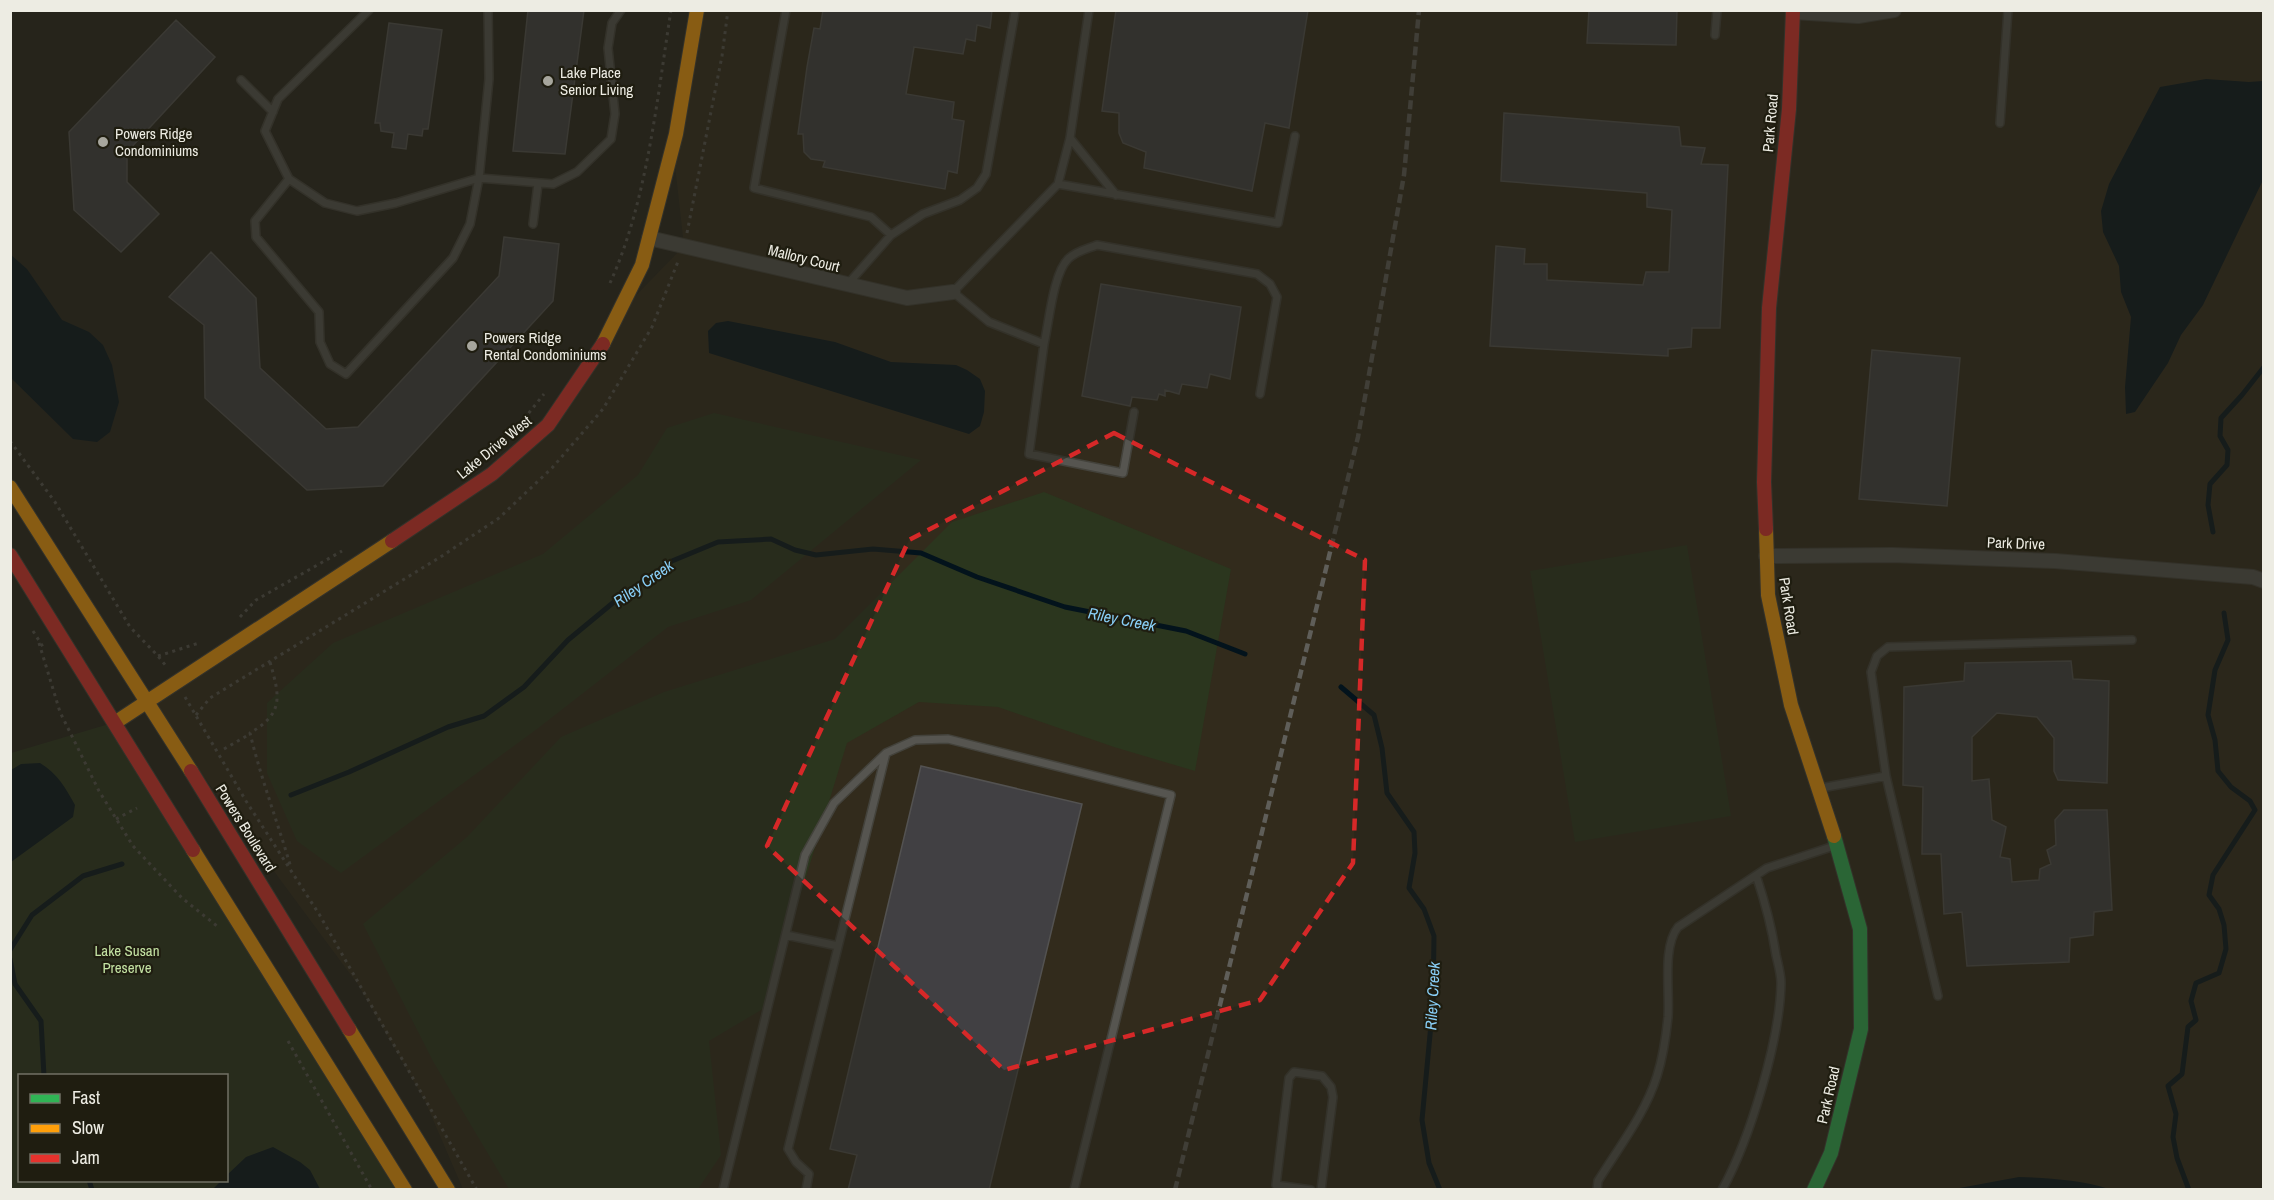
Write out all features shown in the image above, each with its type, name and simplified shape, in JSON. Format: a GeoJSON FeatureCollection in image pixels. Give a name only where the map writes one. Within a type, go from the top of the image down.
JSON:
{"type":"FeatureCollection","features":[{"type":"Feature","properties":{"kind":"street","name":"Lake Drive West"},"geometry":{"type":"LineString","coordinates":[[116,722],[350,570],[492,474],[548,425],[605,340],[642,266],[676,134],[697,10]]}},
{"type":"Feature","properties":{"kind":"street"},"geometry":{"type":"LineString","coordinates":[[1793,11],[1858,16],[1894,10]]}},
{"type":"Feature","properties":{"kind":"street","name":"Park Road"},"geometry":{"type":"LineString","coordinates":[[1793,11],[1789,109],[1769,308],[1764,482],[1767,595],[1791,705],[1837,846],[1860,929],[1861,1029],[1831,1153],[1814,1190]]}},
{"type":"Feature","properties":{"kind":"street","name":"Mallory Court"},"geometry":{"type":"LineString","coordinates":[[649,238],[907,298],[953,292]]}},
{"type":"Feature","properties":{"kind":"street","name":"Powers Boulevard"},"geometry":{"type":"LineString","coordinates":[[10,487],[147,700],[448,1190]]}},
{"type":"Feature","properties":{"kind":"street"},"geometry":{"type":"LineString","coordinates":[[10,555],[405,1190]]}},
{"type":"Feature","properties":{"kind":"street","name":"Park Drive"},"geometry":{"type":"LineString","coordinates":[[1766,556],[1892,555],[2055,561],[2253,577],[2264,581]]}},
{"type":"Feature","properties":{"kind":"lane"},"geometry":{"type":"LineString","coordinates":[[369,10],[278,99],[265,131],[289,179],[325,203],[357,211],[396,203],[479,178],[552,184],[577,172],[611,139],[615,114],[608,48],[612,23],[621,10]]}},
{"type":"Feature","properties":{"kind":"lane"},"geometry":{"type":"LineString","coordinates":[[289,179],[255,221],[256,237],[318,312],[320,342],[330,364],[346,374],[453,258],[470,224],[479,178],[489,79],[488,10]]}},
{"type":"Feature","properties":{"kind":"lane"},"geometry":{"type":"LineString","coordinates":[[786,10],[754,188],[871,217],[891,236]]}},
{"type":"Feature","properties":{"kind":"lane"},"geometry":{"type":"LineString","coordinates":[[1044,344],[989,322],[953,292],[1058,184],[1070,138],[1089,10]]}},
{"type":"Feature","properties":{"kind":"lane"},"geometry":{"type":"LineString","coordinates":[[1715,35],[1717,10]]}},
{"type":"Feature","properties":{"kind":"lane"},"geometry":{"type":"LineString","coordinates":[[2000,123],[2008,10]]}},
{"type":"Feature","properties":{"kind":"lane"},"geometry":{"type":"LineString","coordinates":[[848,285],[891,236],[923,214],[960,200],[977,188],[986,174],[1015,12]]}},
{"type":"Feature","properties":{"kind":"lane"},"geometry":{"type":"LineString","coordinates":[[241,80],[273,112]]}},
{"type":"Feature","properties":{"kind":"lane"},"geometry":{"type":"LineString","coordinates":[[1058,184],[1278,223],[1295,136]]}},
{"type":"Feature","properties":{"kind":"lane"},"geometry":{"type":"LineString","coordinates":[[1070,138],[1116,195]]}},
{"type":"Feature","properties":{"kind":"lane"},"geometry":{"type":"LineString","coordinates":[[533,224],[538,184]]}},
{"type":"Feature","properties":{"kind":"lane"},"geometry":{"type":"LineString","coordinates":[[1134,412],[1123,473],[1029,454],[1044,344],[1059,273],[1066,261],[1077,252],[1097,245],[1257,274],[1270,284],[1277,297],[1260,394]]}},
{"type":"Feature","properties":{"kind":"lane"},"geometry":{"type":"LineString","coordinates":[[1938,996],[1886,776],[1871,672],[1877,656],[1888,647],[2132,640]]}},
{"type":"Feature","properties":{"kind":"lane"},"geometry":{"type":"LineString","coordinates":[[723,1190],[805,855],[834,803],[886,753],[915,740],[948,739],[1171,795],[1074,1190]]}},
{"type":"Feature","properties":{"kind":"lane"},"geometry":{"type":"LineString","coordinates":[[806,1190],[809,1174],[796,1162],[788,1149],[886,753]]}},
{"type":"Feature","properties":{"kind":"lane"},"geometry":{"type":"LineString","coordinates":[[1819,789],[1886,776]]}},
{"type":"Feature","properties":{"kind":"lane"},"geometry":{"type":"LineString","coordinates":[[1597,1190],[1598,1180],[1641,1112],[1657,1077],[1668,1016],[1672,933],[1767,868],[1837,846]]}},
{"type":"Feature","properties":{"kind":"lane"},"geometry":{"type":"LineString","coordinates":[[1722,1190],[1734,1164],[1762,1085],[1776,1025],[1781,981],[1766,904],[1756,875]]}},
{"type":"Feature","properties":{"kind":"lane"},"geometry":{"type":"LineString","coordinates":[[786,935],[838,946]]}},
{"type":"Feature","properties":{"kind":"lane"},"geometry":{"type":"LineString","coordinates":[[1311,1190],[1276,1185],[1288,1078],[1294,1072],[1322,1076],[1331,1087],[1333,1097],[1322,1190]]}},
{"type":"Feature","properties":{"kind":"path"},"geometry":{"type":"LineString","coordinates":[[607,291],[620,262],[641,184],[671,10]]}},
{"type":"Feature","properties":{"kind":"path"},"geometry":{"type":"LineString","coordinates":[[196,715],[210,698],[442,556],[499,518],[552,468],[603,409],[652,327],[684,246],[692,215],[729,10]]}},
{"type":"Feature","properties":{"kind":"path"},"geometry":{"type":"LineString","coordinates":[[522,422],[549,389]]}},
{"type":"Feature","properties":{"kind":"path"},"geometry":{"type":"LineString","coordinates":[[10,441],[54,502],[130,627],[159,656],[176,682],[246,801],[319,914],[477,1190]]}},
{"type":"Feature","properties":{"kind":"path"},"geometry":{"type":"LineString","coordinates":[[237,621],[256,600],[347,548]]}},
{"type":"Feature","properties":{"kind":"path"},"geometry":{"type":"LineString","coordinates":[[37,638],[60,712],[99,791],[133,846],[182,898],[220,928]]}},
{"type":"Feature","properties":{"kind":"path"},"geometry":{"type":"LineString","coordinates":[[159,656],[208,638]]}},
{"type":"Feature","properties":{"kind":"path"},"geometry":{"type":"LineString","coordinates":[[224,749],[262,726],[274,712],[278,702],[270,662]]}},
{"type":"Feature","properties":{"kind":"path"},"geometry":{"type":"LineString","coordinates":[[250,734],[259,772],[277,819],[292,872]]}},
{"type":"Feature","properties":{"kind":"path"},"geometry":{"type":"LineString","coordinates":[[116,819],[137,808]]}},
{"type":"Feature","properties":{"kind":"highlighted area"},"geometry":{"type":"Polygon","coordinates":[[[1114,433],[1365,560],[1353,863],[1260,1000],[1004,1070],[767,846],[909,540],[1114,433]]]}},
{"type":"Feature","properties":{"kind":"shaded area"},"geometry":{"type":"Polygon","coordinates":[[[692,11],[2263,11],[2263,1189],[463,1189],[425,1101],[359,986],[147,700],[447,505],[568,395],[619,313],[684,246],[673,147],[692,11]]]}},
{"type":"Feature","properties":{"kind":"green space"},"geometry":{"type":"Polygon","coordinates":[[[714,413],[921,460],[751,600],[668,627],[537,729],[341,873],[297,841],[267,773],[267,703],[333,643],[543,554],[638,475],[667,428],[714,413]]]}},
{"type":"Feature","properties":{"kind":"green space"},"geometry":{"type":"Polygon","coordinates":[[[1044,492],[1231,569],[1195,771],[1114,747],[998,707],[919,702],[847,743],[766,1007],[709,1041],[721,1155],[698,1189],[509,1189],[434,1063],[363,924],[467,837],[561,737],[664,692],[835,639],[952,522],[1044,492]]]}},
{"type":"Feature","properties":{"kind":"green space"},"geometry":{"type":"Polygon","coordinates":[[[1687,545],[1731,816],[1575,842],[1530,571],[1687,545]]]}},
{"type":"Feature","properties":{"kind":"green space","name":"Lake Susan Preserve"},"geometry":{"type":"Polygon","coordinates":[[[116,722],[405,1189],[11,1190],[11,753],[116,722]]]}},
{"type":"Feature","properties":{"kind":"water"},"geometry":{"type":"Polygon","coordinates":[[[2206,79],[2263,81],[2263,180],[2203,305],[2181,335],[2168,363],[2135,412],[2126,414],[2125,387],[2131,317],[2121,292],[2119,266],[2103,232],[2101,211],[2109,184],[2160,87],[2206,79]]]}},
{"type":"Feature","properties":{"kind":"water"},"geometry":{"type":"Polygon","coordinates":[[[11,255],[27,269],[62,320],[89,332],[103,345],[112,365],[119,402],[110,432],[97,442],[73,439],[11,378],[11,255]]]}},
{"type":"Feature","properties":{"kind":"water"},"geometry":{"type":"Polygon","coordinates":[[[728,321],[835,342],[891,362],[956,365],[980,379],[985,391],[984,412],[980,426],[969,434],[709,353],[708,331],[716,323],[728,321]]]}},
{"type":"Feature","properties":{"kind":"water"},"geometry":{"type":"Polygon","coordinates":[[[40,763],[56,776],[68,792],[75,805],[73,817],[11,862],[11,770],[21,764],[40,763]]]}},
{"type":"Feature","properties":{"kind":"water"},"geometry":{"type":"Polygon","coordinates":[[[273,1147],[310,1170],[320,1189],[213,1189],[220,1182],[228,1182],[228,1174],[246,1157],[273,1147]]]}},
{"type":"Feature","properties":{"kind":"water"},"geometry":{"type":"Polygon","coordinates":[[[2019,1177],[2076,1182],[2109,1189],[1954,1189],[2019,1177]]]}},
{"type":"Feature","properties":{"kind":"building","name":"Lake Place Senior Living"},"geometry":{"type":"Polygon","coordinates":[[[528,10],[584,10],[565,154],[513,151],[528,10]]]}},
{"type":"Feature","properties":{"kind":"building"},"geometry":{"type":"Polygon","coordinates":[[[823,10],[992,10],[990,28],[977,25],[975,41],[966,39],[963,54],[914,47],[906,94],[954,102],[952,119],[964,121],[957,173],[948,171],[945,189],[823,167],[825,161],[811,159],[804,152],[803,134],[798,134],[814,28],[820,29],[823,10]]]}},
{"type":"Feature","properties":{"kind":"building"},"geometry":{"type":"Polygon","coordinates":[[[1116,10],[1308,10],[1289,128],[1265,123],[1252,191],[1144,168],[1146,152],[1123,143],[1119,133],[1119,113],[1102,111],[1116,10]]]}},
{"type":"Feature","properties":{"kind":"building"},"geometry":{"type":"Polygon","coordinates":[[[1589,10],[1677,10],[1676,45],[1587,43],[1589,10]]]}},
{"type":"Feature","properties":{"kind":"building","name":"Powers Ridge Condominiums"},"geometry":{"type":"Polygon","coordinates":[[[176,20],[215,57],[127,152],[127,182],[159,214],[121,252],[74,210],[69,132],[176,20]]]}},
{"type":"Feature","properties":{"kind":"building"},"geometry":{"type":"Polygon","coordinates":[[[389,23],[442,30],[428,129],[423,129],[422,136],[408,134],[406,149],[392,147],[394,133],[381,131],[380,123],[375,123],[389,23]]]}},
{"type":"Feature","properties":{"kind":"building"},"geometry":{"type":"Polygon","coordinates":[[[1504,113],[1679,127],[1681,146],[1705,148],[1701,164],[1728,165],[1720,328],[1692,328],[1691,347],[1668,349],[1668,356],[1490,346],[1496,246],[1525,249],[1524,264],[1547,264],[1547,280],[1643,285],[1646,272],[1669,272],[1672,210],[1647,207],[1647,193],[1501,181],[1504,113]]]}},
{"type":"Feature","properties":{"kind":"building","name":"Powers Ridge Rental Condominiums"},"geometry":{"type":"Polygon","coordinates":[[[504,237],[559,244],[553,301],[383,486],[307,490],[205,398],[204,325],[169,297],[211,252],[256,298],[260,368],[326,429],[358,427],[499,276],[504,237]]]}},
{"type":"Feature","properties":{"kind":"building"},"geometry":{"type":"Polygon","coordinates":[[[1101,284],[1241,307],[1230,379],[1210,374],[1207,388],[1182,384],[1179,394],[1165,390],[1165,396],[1159,394],[1157,400],[1132,397],[1130,406],[1082,396],[1101,284]]]}},
{"type":"Feature","properties":{"kind":"building"},"geometry":{"type":"Polygon","coordinates":[[[1872,350],[1960,358],[1947,506],[1859,499],[1872,350]]]}},
{"type":"Feature","properties":{"kind":"building"},"geometry":{"type":"Polygon","coordinates":[[[2071,661],[2073,679],[2109,681],[2107,783],[2058,780],[2054,771],[2054,738],[2037,717],[1997,713],[1972,737],[1972,781],[1989,779],[1992,820],[2006,827],[2000,857],[2010,859],[2012,882],[2039,880],[2040,869],[2051,864],[2047,850],[2056,845],[2055,820],[2064,810],[2107,810],[2112,910],[2094,912],[2093,935],[2070,938],[2069,962],[1967,966],[1962,912],[1944,914],[1941,854],[1922,854],[1923,787],[1903,785],[1904,687],[1964,681],[1965,663],[2071,661]]]}},
{"type":"Feature","properties":{"kind":"building"},"geometry":{"type":"Polygon","coordinates":[[[921,766],[1082,804],[989,1190],[848,1190],[857,1155],[830,1149],[921,766]]]}},
{"type":"Feature","properties":{"kind":"waterway","name":"Riley Creek"},"geometry":{"type":"LineString","coordinates":[[2213,532],[2208,505],[2210,484],[2227,465],[2228,450],[2220,436],[2221,418],[2264,367]]}},
{"type":"Feature","properties":{"kind":"waterway","name":"Riley Creek"},"geometry":{"type":"LineString","coordinates":[[291,795],[349,772],[448,727],[484,716],[524,687],[568,640],[620,597],[672,561],[718,542],[771,539],[795,550],[816,555],[873,549],[921,553],[977,577],[1065,607],[1186,631],[1245,654]]}},
{"type":"Feature","properties":{"kind":"waterway","name":"Riley Creek"},"geometry":{"type":"LineString","coordinates":[[2189,1190],[2177,1158],[2173,1137],[2176,1114],[2168,1086],[2182,1074],[2188,1027],[2196,1020],[2191,1001],[2196,983],[2219,973],[2226,949],[2224,925],[2219,909],[2209,895],[2213,875],[2255,810],[2250,801],[2231,787],[2218,771],[2215,740],[2208,715],[2215,670],[2228,640],[2224,613]]}},
{"type":"Feature","properties":{"kind":"waterway","name":"Riley Creek"},"geometry":{"type":"LineString","coordinates":[[1341,687],[1374,715],[1382,748],[1387,793],[1414,832],[1415,853],[1409,888],[1424,909],[1434,936],[1433,1003],[1422,1120],[1429,1163],[1440,1190]]}},
{"type":"Feature","properties":{"kind":"waterway","name":"Riley Creek"},"geometry":{"type":"LineString","coordinates":[[10,950],[32,915],[83,876],[122,864]]}},
{"type":"Feature","properties":{"kind":"waterway","name":"Riley Creek"},"geometry":{"type":"LineString","coordinates":[[10,959],[15,984],[41,1021],[44,1074]]}},
{"type":"Feature","properties":{"kind":"waterway","name":"Riley Creek"},"geometry":{"type":"LineString","coordinates":[[90,1182],[92,1190]]}},
{"type":"Feature","properties":{"kind":"railway"},"geometry":{"type":"LineString","coordinates":[[1175,1190],[1358,437],[1404,175],[1419,10]]}},
{"type":"Feature","properties":{"kind":"traffic: fast"},"geometry":{"type":"LineString","coordinates":[[1814,1190],[1831,1153],[1861,1029],[1860,929],[1834,836]]}},
{"type":"Feature","properties":{"kind":"traffic: slow"},"geometry":{"type":"LineString","coordinates":[[603,344],[642,265],[676,134],[697,10]]}},
{"type":"Feature","properties":{"kind":"traffic: slow"},"geometry":{"type":"LineString","coordinates":[[10,487],[191,771]]}},
{"type":"Feature","properties":{"kind":"traffic: slow"},"geometry":{"type":"LineString","coordinates":[[1766,529],[1768,595],[1791,705],[1834,836]]}},
{"type":"Feature","properties":{"kind":"traffic: slow"},"geometry":{"type":"LineString","coordinates":[[116,722],[392,541]]}},
{"type":"Feature","properties":{"kind":"traffic: slow"},"geometry":{"type":"LineString","coordinates":[[193,850],[405,1190]]}},
{"type":"Feature","properties":{"kind":"traffic: slow"},"geometry":{"type":"LineString","coordinates":[[349,1029],[448,1190]]}},
{"type":"Feature","properties":{"kind":"traffic: jam"},"geometry":{"type":"LineString","coordinates":[[1766,529],[1764,482],[1769,308],[1789,109],[1793,10]]}},
{"type":"Feature","properties":{"kind":"traffic: jam"},"geometry":{"type":"LineString","coordinates":[[392,541],[492,474],[548,425],[603,344]]}},
{"type":"Feature","properties":{"kind":"traffic: jam"},"geometry":{"type":"LineString","coordinates":[[10,555],[193,850]]}},
{"type":"Feature","properties":{"kind":"traffic: jam"},"geometry":{"type":"LineString","coordinates":[[191,771],[349,1029]]}},
{"type":"Feature","properties":{"kind":"place","name":"Lake Place Senior Living"},"geometry":{"type":"Point","coordinates":[548,81]}},
{"type":"Feature","properties":{"kind":"place","name":"Powers Ridge Condominiums"},"geometry":{"type":"Point","coordinates":[103,142]}},
{"type":"Feature","properties":{"kind":"place","name":"Powers Ridge Rental Condominiums"},"geometry":{"type":"Point","coordinates":[472,346]}}]}
